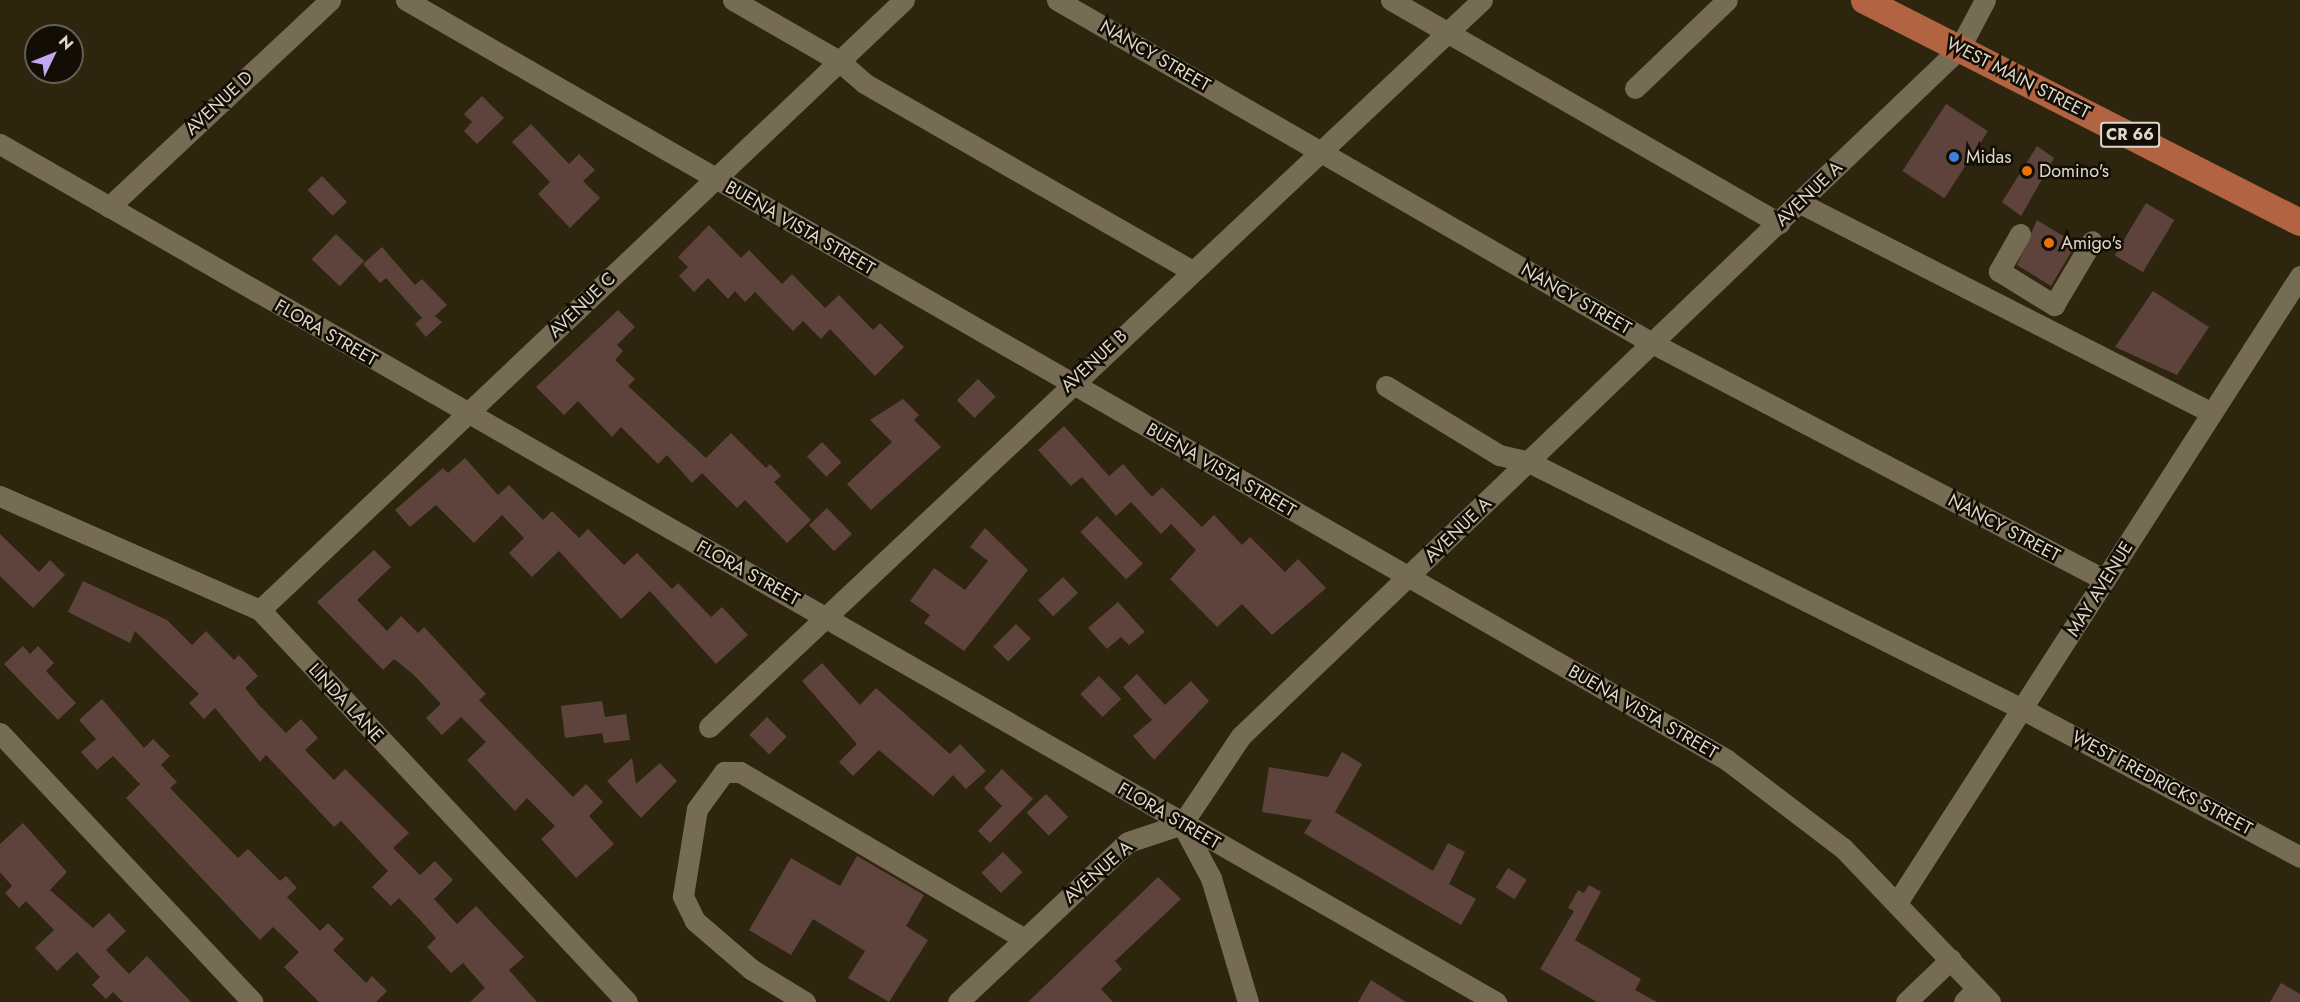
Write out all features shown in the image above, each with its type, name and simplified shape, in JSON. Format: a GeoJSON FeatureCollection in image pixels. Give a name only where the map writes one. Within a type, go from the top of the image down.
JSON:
{"type":"FeatureCollection","features":[{"type":"Feature","properties":{"kind":"main road","name":"WEST MAIN STREET"},"geometry":{"type":"LineString","coordinates":[[1864,0],[2300,222]]}},
{"type":"Feature","properties":{"kind":"street","name":"AVENUE D"},"geometry":{"type":"LineString","coordinates":[[109,207],[330,0]]}},
{"type":"Feature","properties":{"kind":"street","name":"BUENA VISTA STREET"},"geometry":{"type":"LineString","coordinates":[[406,0],[713,179],[1727,760],[1843,848],[1898,901],[1951,959],[1977,997]]}},
{"type":"Feature","properties":{"kind":"street"},"geometry":{"type":"LineString","coordinates":[[734,0],[839,61],[864,83],[1192,271]]}},
{"type":"Feature","properties":{"kind":"street","name":"AVENUE C"},"geometry":{"type":"LineString","coordinates":[[260,610],[904,0]]}},
{"type":"Feature","properties":{"kind":"street","name":"NANCY STREET"},"geometry":{"type":"LineString","coordinates":[[1057,0],[1653,343],[2105,580]]}},
{"type":"Feature","properties":{"kind":"street"},"geometry":{"type":"LineString","coordinates":[[1391,0],[1779,223]]}},
{"type":"Feature","properties":{"kind":"street","name":"AVENUE B"},"geometry":{"type":"LineString","coordinates":[[709,727],[1070,383],[1482,0]]}},
{"type":"Feature","properties":{"kind":"street"},"geometry":{"type":"LineString","coordinates":[[1635,88],[1727,0]]}},
{"type":"Feature","properties":{"kind":"street","name":"AVENUE A"},"geometry":{"type":"LineString","coordinates":[[958,1002],[1128,842],[1182,824],[1241,736],[1800,203],[1959,48],[1985,0]]}},
{"type":"Feature","properties":{"kind":"street","name":"FLORA STREET"},"geometry":{"type":"LineString","coordinates":[[0,144],[467,415],[824,616],[1182,824],[1496,1002]]}},
{"type":"Feature","properties":{"kind":"street"},"geometry":{"type":"LineString","coordinates":[[1800,203],[2212,413]]}},
{"type":"Feature","properties":{"kind":"street"},"geometry":{"type":"LineString","coordinates":[[2020,234],[1999,271],[2054,305],[2092,241]]}},
{"type":"Feature","properties":{"kind":"street","name":"MAY AVENUE"},"geometry":{"type":"LineString","coordinates":[[1898,901],[2024,710],[2212,413],[2294,297],[2300,276]]}},
{"type":"Feature","properties":{"kind":"street","name":"WEST FREDRICKS STREET"},"geometry":{"type":"LineString","coordinates":[[1386,386],[1499,455],[1529,462],[2024,710],[2300,857]]}},
{"type":"Feature","properties":{"kind":"street","name":"LINDA LANE"},"geometry":{"type":"LineString","coordinates":[[0,496],[260,610],[627,1002]]}},
{"type":"Feature","properties":{"kind":"street"},"geometry":{"type":"LineString","coordinates":[[0,733],[253,1002]]}},
{"type":"Feature","properties":{"kind":"street"},"geometry":{"type":"LineString","coordinates":[[805,1002],[751,969],[695,921],[683,896],[697,809],[724,772],[740,772],[1025,939]]}},
{"type":"Feature","properties":{"kind":"street"},"geometry":{"type":"LineString","coordinates":[[1182,824],[1211,878],[1248,1002]]}},
{"type":"Feature","properties":{"kind":"street"},"geometry":{"type":"LineString","coordinates":[[1906,1002],[1951,959]]}},
{"type":"Feature","properties":{"kind":"building"},"geometry":{"type":"Polygon","coordinates":[[[482,96],[504,118],[477,144],[464,131],[472,122],[464,114],[482,96]]]}},
{"type":"Feature","properties":{"kind":"building"},"geometry":{"type":"Polygon","coordinates":[[[1946,104],[1988,131],[1944,198],[1902,171],[1946,104]]]}},
{"type":"Feature","properties":{"kind":"building"},"geometry":{"type":"Polygon","coordinates":[[[531,124],[569,164],[579,154],[595,170],[583,181],[600,198],[570,228],[538,194],[550,182],[512,142],[531,124]]]}},
{"type":"Feature","properties":{"kind":"building"},"geometry":{"type":"Polygon","coordinates":[[[2037,146],[2054,158],[2021,216],[2002,202],[2037,146]]]}},
{"type":"Feature","properties":{"kind":"building"},"geometry":{"type":"Polygon","coordinates":[[[322,176],[347,202],[333,216],[308,190],[322,176]]]}},
{"type":"Feature","properties":{"kind":"building"},"geometry":{"type":"Polygon","coordinates":[[[2146,203],[2174,220],[2143,272],[2115,255],[2146,203]]]}},
{"type":"Feature","properties":{"kind":"building"},"geometry":{"type":"Polygon","coordinates":[[[2037,220],[2076,244],[2051,286],[2017,265],[2037,220]]]}},
{"type":"Feature","properties":{"kind":"building"},"geometry":{"type":"Polygon","coordinates":[[[709,225],[741,258],[749,250],[782,284],[792,274],[825,308],[839,295],[873,330],[880,323],[904,347],[875,376],[830,329],[821,339],[803,321],[793,331],[755,292],[745,302],[735,291],[728,299],[708,278],[694,292],[679,276],[688,267],[678,257],[709,225]]]}},
{"type":"Feature","properties":{"kind":"building"},"geometry":{"type":"Polygon","coordinates":[[[336,234],[364,261],[340,286],[312,259],[336,234]]]}},
{"type":"Feature","properties":{"kind":"building"},"geometry":{"type":"Polygon","coordinates":[[[382,247],[415,285],[422,279],[447,305],[435,316],[442,322],[426,337],[415,324],[422,318],[386,278],[380,283],[363,264],[382,247]]]}},
{"type":"Feature","properties":{"kind":"building"},"geometry":{"type":"Polygon","coordinates":[[[2153,291],[2209,327],[2177,375],[2115,347],[2153,291]]]}},
{"type":"Feature","properties":{"kind":"building"},"geometry":{"type":"Polygon","coordinates":[[[618,310],[635,327],[617,345],[623,351],[615,360],[635,379],[628,386],[706,458],[731,433],[766,468],[770,464],[781,476],[774,482],[811,520],[787,543],[745,500],[737,508],[702,473],[692,483],[667,455],[658,464],[621,427],[612,437],[578,401],[564,415],[536,387],[618,310]]]}},
{"type":"Feature","properties":{"kind":"building"},"geometry":{"type":"Polygon","coordinates":[[[978,379],[996,397],[974,418],[957,400],[978,379]]]}},
{"type":"Feature","properties":{"kind":"building"},"geometry":{"type":"Polygon","coordinates":[[[903,399],[919,415],[914,420],[941,447],[871,510],[847,484],[892,442],[870,420],[903,399]]]}},
{"type":"Feature","properties":{"kind":"building"},"geometry":{"type":"Polygon","coordinates":[[[1064,426],[1109,476],[1123,464],[1152,497],[1162,487],[1202,527],[1214,515],[1242,545],[1250,537],[1285,572],[1298,559],[1326,588],[1272,635],[1242,604],[1217,627],[1170,579],[1196,550],[1171,524],[1161,534],[1131,502],[1116,516],[1082,477],[1071,486],[1038,450],[1064,426]]]}},
{"type":"Feature","properties":{"kind":"building"},"geometry":{"type":"Polygon","coordinates":[[[822,442],[841,462],[826,477],[807,457],[822,442]]]}},
{"type":"Feature","properties":{"kind":"building"},"geometry":{"type":"Polygon","coordinates":[[[465,458],[498,495],[509,485],[543,520],[552,511],[579,538],[588,529],[624,565],[637,553],[672,589],[678,583],[711,617],[722,607],[748,635],[716,664],[650,591],[621,619],[559,551],[532,577],[509,553],[524,538],[502,515],[474,543],[436,505],[410,527],[395,510],[443,468],[448,473],[465,458]]]}},
{"type":"Feature","properties":{"kind":"building"},"geometry":{"type":"Polygon","coordinates":[[[827,508],[852,534],[834,551],[809,525],[827,508]]]}},
{"type":"Feature","properties":{"kind":"building"},"geometry":{"type":"Polygon","coordinates":[[[1097,516],[1143,563],[1126,579],[1080,532],[1097,516]]]}},
{"type":"Feature","properties":{"kind":"building"},"geometry":{"type":"Polygon","coordinates":[[[985,528],[1028,570],[964,651],[924,623],[930,615],[910,601],[934,568],[965,590],[988,561],[970,547],[985,528]]]}},
{"type":"Feature","properties":{"kind":"building"},"geometry":{"type":"Polygon","coordinates":[[[0,534],[39,572],[50,560],[65,575],[33,608],[0,576],[0,534]]]}},
{"type":"Feature","properties":{"kind":"building"},"geometry":{"type":"Polygon","coordinates":[[[374,550],[391,567],[357,600],[387,631],[401,616],[418,633],[424,627],[486,694],[479,700],[573,797],[586,784],[603,802],[589,816],[614,844],[576,878],[541,839],[555,826],[527,798],[515,811],[467,760],[486,742],[461,717],[442,735],[426,718],[441,704],[413,674],[394,659],[383,670],[317,602],[374,550]]]}},
{"type":"Feature","properties":{"kind":"building"},"geometry":{"type":"Polygon","coordinates":[[[1063,577],[1078,593],[1053,616],[1038,600],[1063,577]]]}},
{"type":"Feature","properties":{"kind":"building"},"geometry":{"type":"Polygon","coordinates":[[[83,581],[167,620],[192,645],[206,631],[234,660],[239,655],[258,676],[245,688],[259,705],[286,733],[301,719],[318,738],[305,750],[334,780],[345,769],[409,833],[393,848],[420,875],[435,861],[453,880],[434,899],[457,924],[476,906],[524,957],[509,970],[537,1002],[470,1002],[485,988],[463,963],[451,973],[427,947],[436,938],[421,921],[399,898],[391,906],[372,887],[388,871],[341,821],[334,827],[266,755],[260,762],[215,708],[204,719],[189,703],[199,694],[135,631],[130,643],[68,612],[83,581]]]}},
{"type":"Feature","properties":{"kind":"building"},"geometry":{"type":"Polygon","coordinates":[[[1118,602],[1145,632],[1129,645],[1121,637],[1107,649],[1088,628],[1118,602]]]}},
{"type":"Feature","properties":{"kind":"building"},"geometry":{"type":"Polygon","coordinates":[[[1016,624],[1031,639],[1008,661],[993,647],[1016,624]]]}},
{"type":"Feature","properties":{"kind":"building"},"geometry":{"type":"Polygon","coordinates":[[[23,646],[30,654],[38,646],[54,663],[46,671],[76,703],[58,720],[4,664],[23,646]]]}},
{"type":"Feature","properties":{"kind":"building"},"geometry":{"type":"Polygon","coordinates":[[[822,663],[860,705],[876,688],[950,754],[960,744],[986,771],[966,789],[953,775],[933,796],[879,750],[853,776],[839,762],[857,744],[802,681],[822,663]]]}},
{"type":"Feature","properties":{"kind":"building"},"geometry":{"type":"Polygon","coordinates":[[[1137,674],[1165,705],[1191,681],[1209,701],[1154,760],[1133,736],[1152,720],[1123,687],[1137,674]]]}},
{"type":"Feature","properties":{"kind":"building"},"geometry":{"type":"Polygon","coordinates":[[[1099,676],[1121,699],[1103,717],[1080,694],[1099,676]]]}},
{"type":"Feature","properties":{"kind":"building"},"geometry":{"type":"Polygon","coordinates":[[[102,699],[144,748],[153,739],[170,756],[161,765],[177,782],[170,788],[238,858],[248,849],[280,881],[286,876],[297,888],[287,897],[320,931],[328,923],[344,939],[333,950],[366,983],[372,976],[387,991],[376,1002],[319,1002],[284,967],[299,952],[273,927],[260,940],[126,798],[140,784],[113,756],[97,770],[81,752],[96,739],[79,720],[102,699]]]}},
{"type":"Feature","properties":{"kind":"building"},"geometry":{"type":"Polygon","coordinates":[[[602,701],[605,717],[626,714],[630,740],[604,743],[602,733],[565,738],[561,706],[602,701]]]}},
{"type":"Feature","properties":{"kind":"building"},"geometry":{"type":"Polygon","coordinates":[[[767,717],[787,737],[769,754],[749,735],[767,717]]]}},
{"type":"Feature","properties":{"kind":"building"},"geometry":{"type":"Polygon","coordinates":[[[1342,752],[1362,764],[1335,812],[1433,871],[1448,843],[1465,852],[1449,884],[1476,899],[1461,925],[1304,833],[1312,820],[1262,812],[1269,767],[1328,777],[1342,752]]]}},
{"type":"Feature","properties":{"kind":"building"},"geometry":{"type":"Polygon","coordinates":[[[632,758],[636,784],[660,763],[677,781],[641,818],[607,781],[632,758]]]}},
{"type":"Feature","properties":{"kind":"building"},"geometry":{"type":"Polygon","coordinates":[[[1002,769],[1033,799],[990,843],[978,831],[1002,806],[984,788],[1002,769]]]}},
{"type":"Feature","properties":{"kind":"building"},"geometry":{"type":"Polygon","coordinates":[[[1046,794],[1068,817],[1049,836],[1027,813],[1046,794]]]}},
{"type":"Feature","properties":{"kind":"building"},"geometry":{"type":"Polygon","coordinates":[[[23,823],[67,872],[50,890],[93,928],[109,913],[126,931],[106,950],[129,974],[147,956],[191,1002],[123,1002],[113,992],[106,999],[92,985],[100,977],[77,952],[57,971],[35,948],[54,930],[26,901],[19,908],[5,893],[12,886],[0,872],[0,844],[23,823]]]}},
{"type":"Feature","properties":{"kind":"building"},"geometry":{"type":"Polygon","coordinates":[[[1003,852],[1022,872],[1001,893],[981,873],[1003,852]]]}},
{"type":"Feature","properties":{"kind":"building"},"geometry":{"type":"Polygon","coordinates":[[[857,856],[924,895],[906,926],[928,940],[889,1002],[848,978],[865,951],[813,919],[791,955],[749,930],[791,858],[840,886],[857,856]]]}},
{"type":"Feature","properties":{"kind":"building"},"geometry":{"type":"Polygon","coordinates":[[[1508,868],[1527,880],[1514,899],[1496,888],[1508,868]]]}},
{"type":"Feature","properties":{"kind":"building"},"geometry":{"type":"Polygon","coordinates":[[[1158,877],[1181,899],[1115,961],[1122,969],[1101,989],[1113,1002],[1028,1002],[1158,877]]]}},
{"type":"Feature","properties":{"kind":"building"},"geometry":{"type":"Polygon","coordinates":[[[1589,885],[1601,892],[1575,940],[1641,979],[1635,990],[1657,1002],[1597,1002],[1540,969],[1574,911],[1568,908],[1578,890],[1584,893],[1589,885]]]}},
{"type":"Feature","properties":{"kind":"building"},"geometry":{"type":"Polygon","coordinates":[[[1371,980],[1406,1002],[1358,1002],[1371,980]]]}},
{"type":"Feature","properties":{"kind":"building"},"geometry":{"type":"Polygon","coordinates":[[[2281,983],[2300,994],[2300,1002],[2270,1002],[2281,983]]]}},
{"type":"Feature","properties":{"kind":"place","name":"Midas"},"geometry":{"type":"Point","coordinates":[1954,157]}},
{"type":"Feature","properties":{"kind":"place","name":"Domino's"},"geometry":{"type":"Point","coordinates":[2027,171]}},
{"type":"Feature","properties":{"kind":"place","name":"Amigo's"},"geometry":{"type":"Point","coordinates":[2049,243]}}]}
